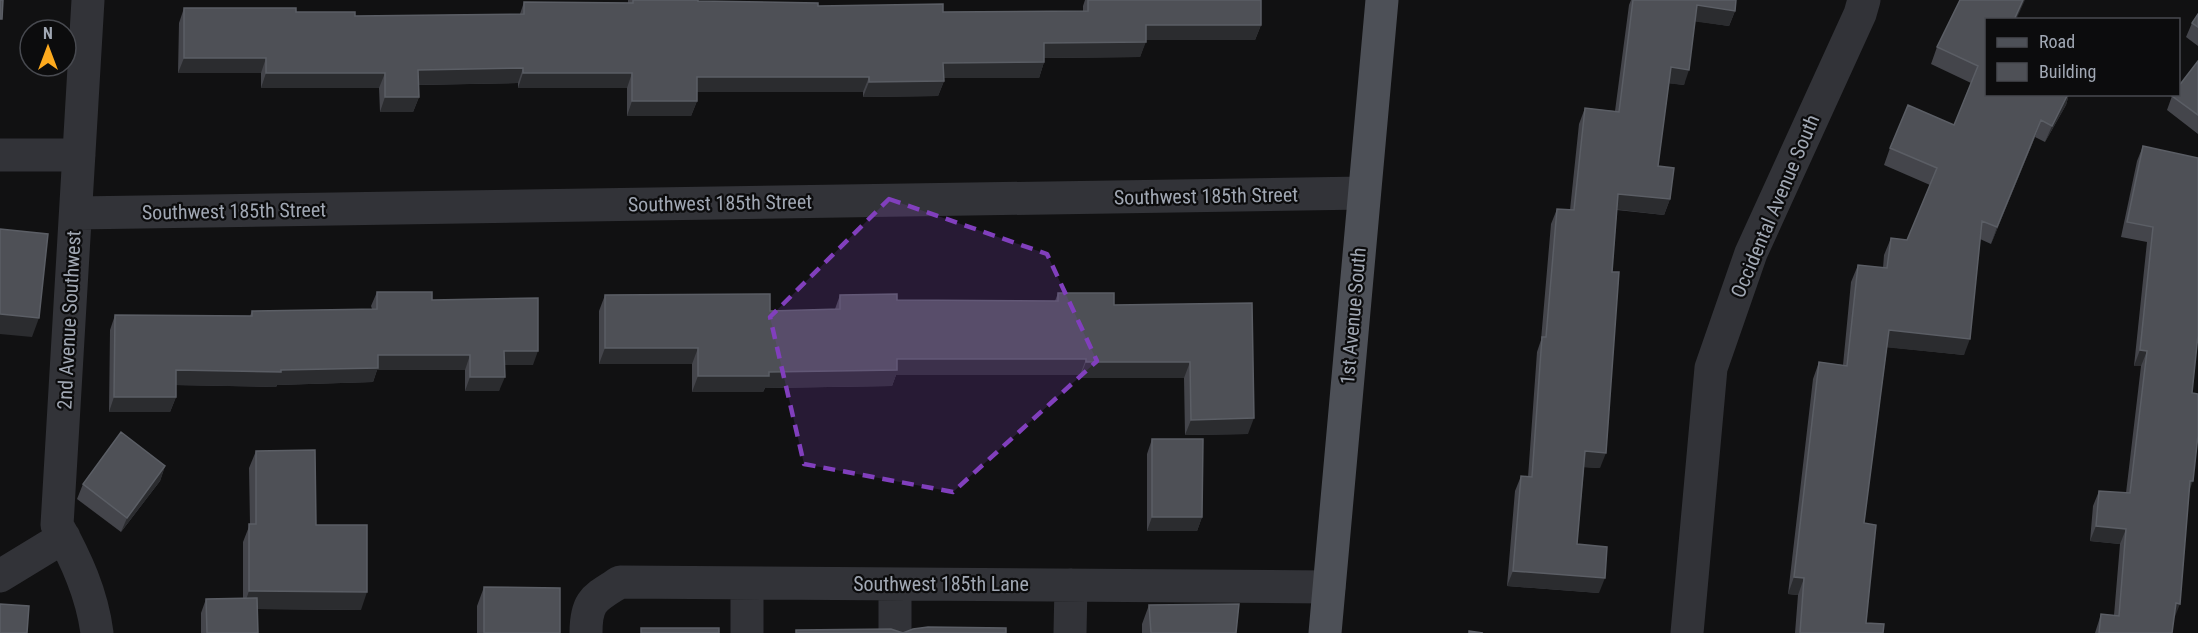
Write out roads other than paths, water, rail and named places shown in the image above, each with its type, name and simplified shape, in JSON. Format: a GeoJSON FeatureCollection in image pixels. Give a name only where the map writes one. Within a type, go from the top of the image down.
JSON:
{"type":"FeatureCollection","features":[{"type":"Feature","properties":{"kind":"main road","name":"1st Avenue South"},"geometry":{"type":"LineString","coordinates":[[1325,633],[1382,0]]}},
{"type":"Feature","properties":{"kind":"street","name":"2nd Avenue Southwest"},"geometry":{"type":"LineString","coordinates":[[88,0],[57,525],[76,561],[94,608],[97,633]]}},
{"type":"Feature","properties":{"kind":"street","name":"Occidental Avenue South"},"geometry":{"type":"LineString","coordinates":[[1687,633],[1711,368],[1751,253],[1860,14],[1864,0]]}},
{"type":"Feature","properties":{"kind":"street"},"geometry":{"type":"LineString","coordinates":[[0,155],[79,155]]}},
{"type":"Feature","properties":{"kind":"street","name":"Southwest 185th Street"},"geometry":{"type":"LineString","coordinates":[[75,213],[1364,193]]}},
{"type":"Feature","properties":{"kind":"street"},"geometry":{"type":"LineString","coordinates":[[0,576],[64,537]]}},
{"type":"Feature","properties":{"kind":"street","name":"Southwest 185th Lane"},"geometry":{"type":"LineString","coordinates":[[586,633],[586,616],[593,600],[620,582],[1329,587]]}},
{"type":"Feature","properties":{"kind":"street"},"geometry":{"type":"LineString","coordinates":[[747,583],[747,633]]}},
{"type":"Feature","properties":{"kind":"street"},"geometry":{"type":"LineString","coordinates":[[895,584],[895,633]]}},
{"type":"Feature","properties":{"kind":"street"},"geometry":{"type":"LineString","coordinates":[[1071,585],[1071,633]]}}]}
